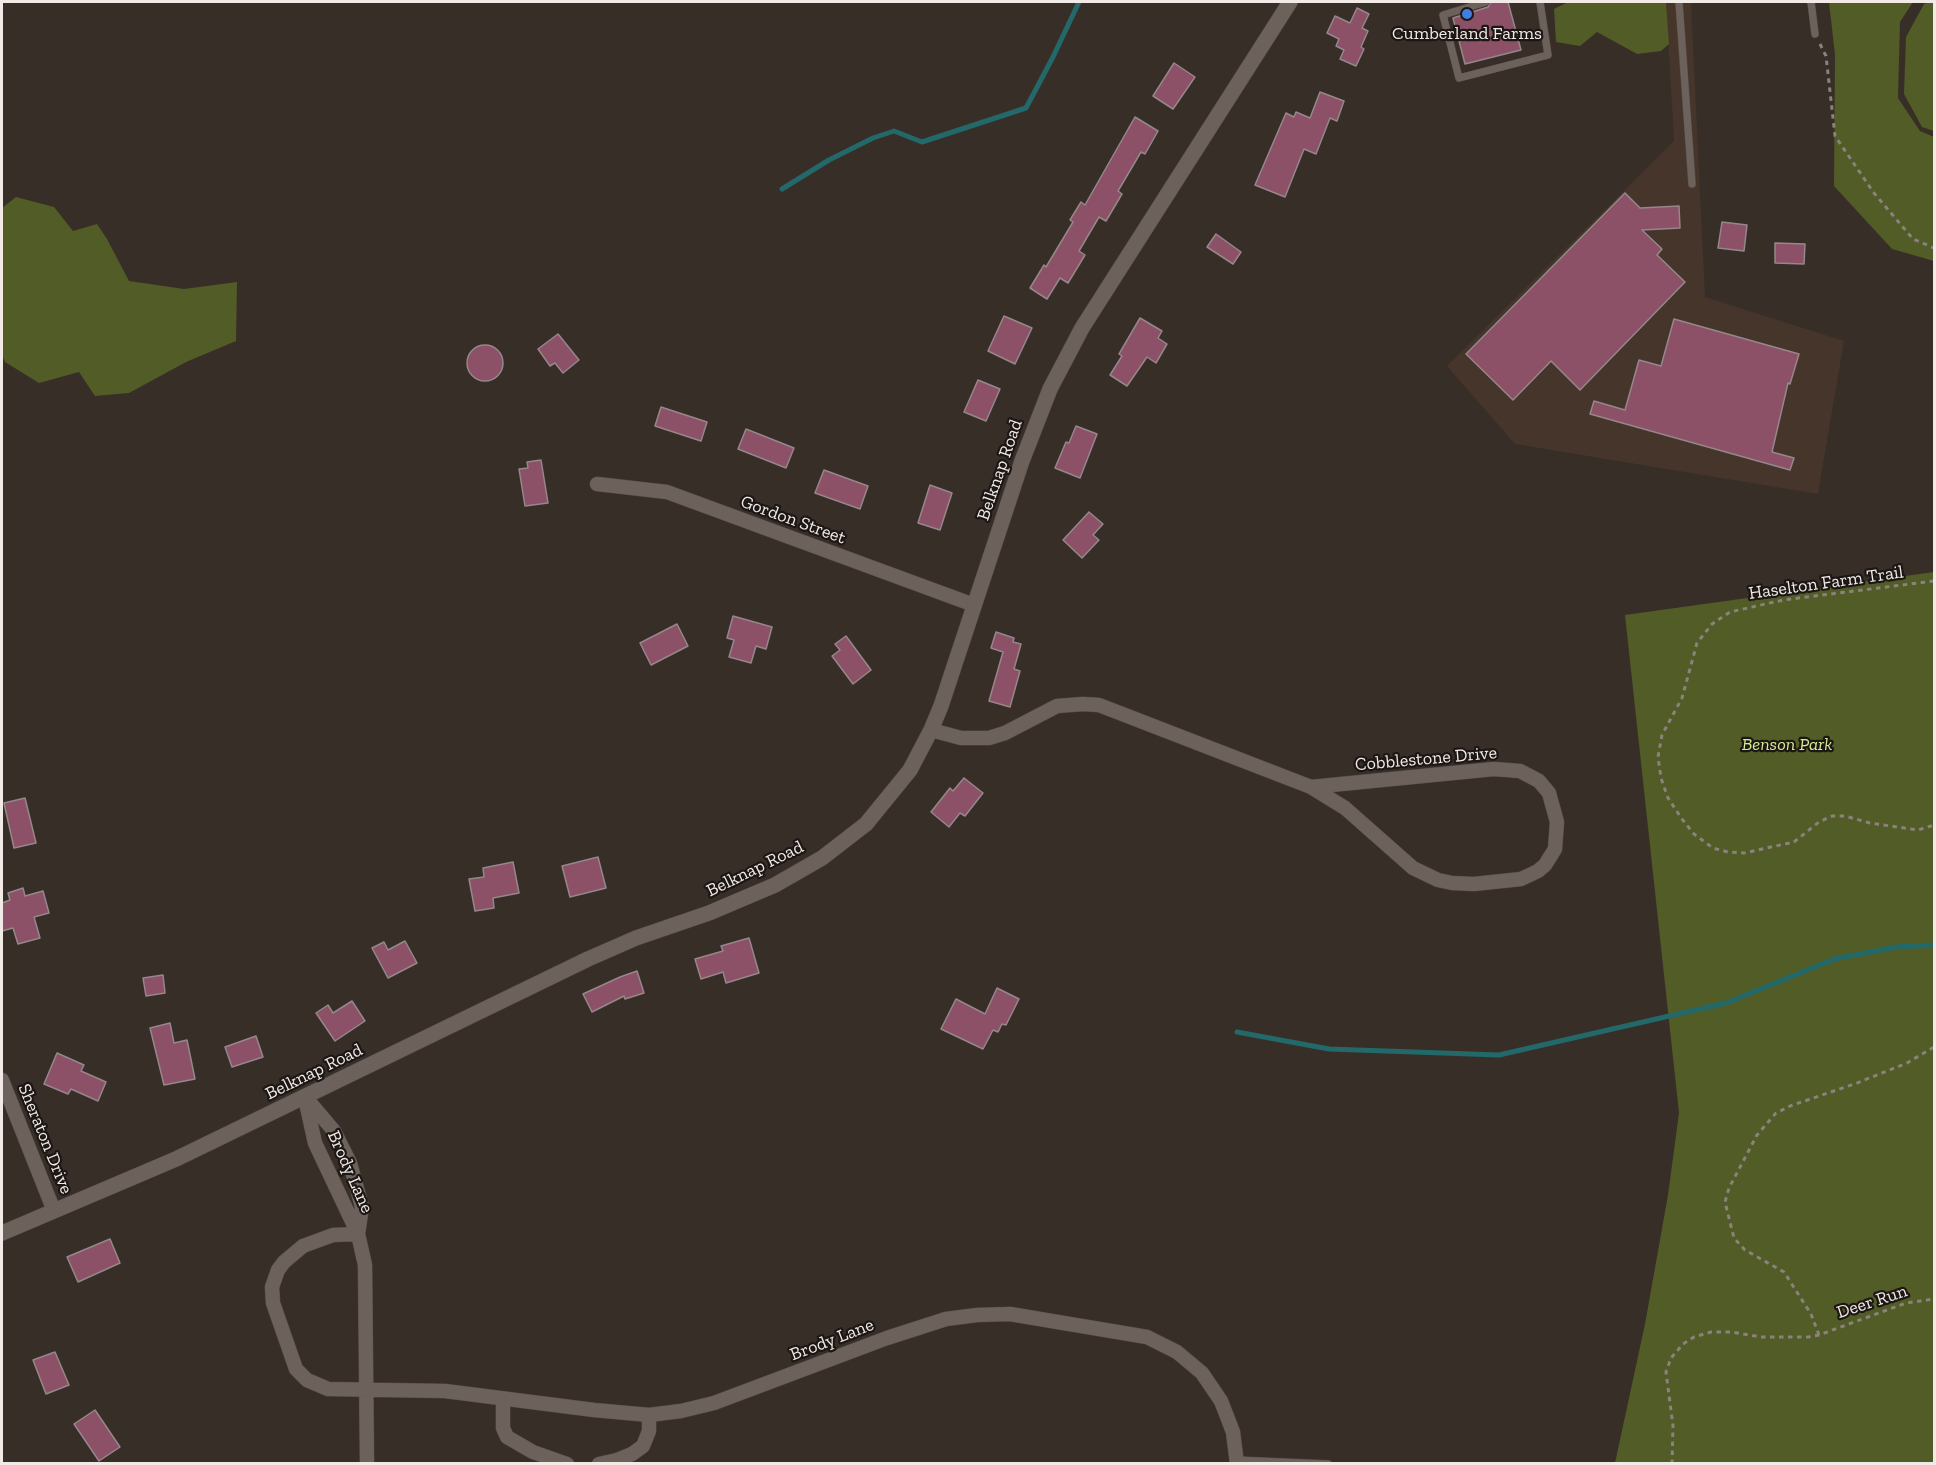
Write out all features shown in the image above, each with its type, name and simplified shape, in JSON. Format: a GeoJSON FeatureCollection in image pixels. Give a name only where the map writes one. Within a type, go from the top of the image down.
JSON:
{"type":"FeatureCollection","features":[{"type":"Feature","properties":{"kind":"street","name":"Belknap Road"},"geometry":{"type":"LineString","coordinates":[[2,1233],[176,1159],[588,959],[636,938],[710,913],[775,885],[822,858],[866,824],[910,770],[931,730],[1022,461],[1050,389],[1082,328],[1290,2]]}},
{"type":"Feature","properties":{"kind":"street","name":"Gordon Street"},"geometry":{"type":"LineString","coordinates":[[597,484],[668,492],[974,605]]}},
{"type":"Feature","properties":{"kind":"street","name":"Cobblestone Drive"},"geometry":{"type":"LineString","coordinates":[[931,730],[961,738],[989,738],[1005,734],[1057,706],[1099,705],[1311,787],[1345,808],[1413,868],[1438,880],[1474,884],[1521,879],[1545,865],[1554,849],[1557,822],[1549,793],[1539,781],[1520,771],[1494,770],[1311,787]]}},
{"type":"Feature","properties":{"kind":"street","name":"Sheraton Drive"},"geometry":{"type":"LineString","coordinates":[[2,1080],[54,1211]]}},
{"type":"Feature","properties":{"kind":"street","name":"Brody Lane"},"geometry":{"type":"LineString","coordinates":[[305,1098],[315,1143],[358,1234],[365,1265],[367,1464]]}},
{"type":"Feature","properties":{"kind":"street","name":"Brody Lane"},"geometry":{"type":"LineString","coordinates":[[305,1098],[334,1131],[350,1163],[362,1207],[358,1234]]}},
{"type":"Feature","properties":{"kind":"street"},"geometry":{"type":"LineString","coordinates":[[358,1234],[333,1235],[303,1246],[278,1270],[272,1287],[272,1296],[290,1354],[301,1375],[314,1384],[328,1389],[366,1391]]}},
{"type":"Feature","properties":{"kind":"street","name":"Brody Lane"},"geometry":{"type":"LineString","coordinates":[[366,1391],[445,1391],[649,1415],[681,1411],[714,1403],[888,1338],[946,1319],[1010,1314],[1147,1337],[1177,1352],[1202,1373],[1221,1401],[1233,1432],[1237,1462]]}},
{"type":"Feature","properties":{"kind":"street"},"geometry":{"type":"LineString","coordinates":[[503,1399],[503,1428],[507,1437],[533,1452],[567,1464]]}},
{"type":"Feature","properties":{"kind":"street"},"geometry":{"type":"LineString","coordinates":[[599,1464],[632,1454],[643,1446],[649,1431],[649,1415]]}},
{"type":"Feature","properties":{"kind":"lane"},"geometry":{"type":"LineString","coordinates":[[1486,2],[1443,15],[1459,78],[1548,55],[1540,2]]}},
{"type":"Feature","properties":{"kind":"lane"},"geometry":{"type":"LineString","coordinates":[[1679,2],[1692,184]]}},
{"type":"Feature","properties":{"kind":"lane"},"geometry":{"type":"LineString","coordinates":[[1811,2],[1815,34]]}},
{"type":"Feature","properties":{"kind":"lane"},"geometry":{"type":"LineString","coordinates":[[1237,1462],[1328,1464]]}},
{"type":"Feature","properties":{"kind":"path"},"geometry":{"type":"LineString","coordinates":[[1815,34],[1826,56],[1835,135],[1874,193],[1913,239],[1935,248]]}},
{"type":"Feature","properties":{"kind":"path","name":"Haselton Farm Trail"},"geometry":{"type":"LineString","coordinates":[[1935,581],[1783,600],[1730,612],[1712,624],[1697,643],[1682,698],[1662,735],[1658,757],[1661,777],[1668,798],[1682,819],[1694,834],[1713,848],[1728,852],[1744,853],[1794,842],[1819,822],[1832,816],[1845,816],[1870,823],[1918,830],[1935,825]]}},
{"type":"Feature","properties":{"kind":"path"},"geometry":{"type":"LineString","coordinates":[[1672,1464],[1673,1426],[1666,1372],[1671,1358],[1683,1344],[1694,1337],[1711,1332],[1761,1336],[1820,1335],[1811,1314],[1784,1272],[1745,1250],[1734,1238],[1725,1203],[1729,1188],[1757,1136],[1776,1113],[1790,1106],[1907,1063],[1935,1047]]}},
{"type":"Feature","properties":{"kind":"path","name":"Deer Run"},"geometry":{"type":"LineString","coordinates":[[1820,1335],[1906,1304],[1935,1299]]}},
{"type":"Feature","properties":{"kind":"shaded area"},"geometry":{"type":"Polygon","coordinates":[[[1666,2],[1691,2],[1705,297],[1844,341],[1818,494],[1515,444],[1447,366],[1674,141],[1666,2]]]}},
{"type":"Feature","properties":{"kind":"green space"},"geometry":{"type":"Polygon","coordinates":[[[1568,2],[1666,2],[1669,44],[1661,51],[1637,54],[1597,32],[1580,46],[1556,42],[1554,9],[1568,2]]]}},
{"type":"Feature","properties":{"kind":"green space"},"geometry":{"type":"Polygon","coordinates":[[[1829,2],[1913,2],[1900,22],[1898,98],[1920,131],[1934,137],[1934,261],[1892,249],[1834,186],[1835,55],[1829,2]]]}},
{"type":"Feature","properties":{"kind":"green space"},"geometry":{"type":"Polygon","coordinates":[[[1934,2],[1934,131],[1922,127],[1904,94],[1906,37],[1924,4],[1934,2]]]}},
{"type":"Feature","properties":{"kind":"green space"},"geometry":{"type":"Polygon","coordinates":[[[16,197],[54,207],[73,231],[97,224],[129,281],[184,289],[237,282],[236,341],[186,362],[129,393],[95,396],[79,372],[39,383],[5,362],[2,355],[2,208],[16,197]]]}},
{"type":"Feature","properties":{"kind":"green space","name":"Benson Park"},"geometry":{"type":"Polygon","coordinates":[[[1934,572],[1934,1463],[1615,1463],[1645,1324],[1668,1195],[1679,1113],[1625,615],[1934,572]]]}},
{"type":"Feature","properties":{"kind":"building"},"geometry":{"type":"Polygon","coordinates":[[[1491,2],[1508,2],[1521,50],[1465,64],[1453,18],[1488,7],[1491,2]]]}},
{"type":"Feature","properties":{"kind":"building"},"geometry":{"type":"Polygon","coordinates":[[[1357,8],[1369,14],[1362,28],[1368,31],[1361,47],[1364,49],[1356,66],[1340,59],[1344,50],[1336,46],[1339,39],[1327,33],[1335,16],[1350,23],[1357,8]]]}},
{"type":"Feature","properties":{"kind":"building"},"geometry":{"type":"Polygon","coordinates":[[[1174,63],[1195,77],[1173,109],[1153,96],[1174,63]]]}},
{"type":"Feature","properties":{"kind":"building"},"geometry":{"type":"Polygon","coordinates":[[[1320,92],[1344,101],[1337,121],[1330,118],[1316,154],[1304,149],[1285,197],[1255,185],[1286,113],[1294,117],[1296,112],[1310,118],[1320,92]]]}},
{"type":"Feature","properties":{"kind":"building"},"geometry":{"type":"Polygon","coordinates":[[[1135,117],[1158,131],[1145,154],[1141,152],[1118,191],[1122,194],[1106,221],[1099,217],[1079,251],[1085,255],[1068,283],[1060,278],[1047,299],[1030,288],[1044,265],[1046,267],[1073,222],[1070,220],[1081,202],[1085,205],[1135,117]]]}},
{"type":"Feature","properties":{"kind":"building"},"geometry":{"type":"Polygon","coordinates":[[[1625,193],[1640,208],[1679,206],[1680,228],[1642,230],[1662,249],[1657,255],[1685,282],[1580,390],[1551,361],[1513,400],[1466,354],[1625,193]]]}},
{"type":"Feature","properties":{"kind":"building"},"geometry":{"type":"Polygon","coordinates":[[[1722,222],[1747,225],[1744,251],[1718,248],[1722,222]]]}},
{"type":"Feature","properties":{"kind":"building"},"geometry":{"type":"Polygon","coordinates":[[[1216,234],[1241,252],[1233,264],[1207,247],[1216,234]]]}},
{"type":"Feature","properties":{"kind":"building"},"geometry":{"type":"Polygon","coordinates":[[[1775,243],[1805,244],[1804,264],[1775,263],[1775,243]]]}},
{"type":"Feature","properties":{"kind":"building"},"geometry":{"type":"Polygon","coordinates":[[[1004,316],[1032,328],[1015,364],[988,351],[1004,316]]]}},
{"type":"Feature","properties":{"kind":"building"},"geometry":{"type":"Polygon","coordinates":[[[1140,318],[1162,331],[1158,338],[1167,344],[1156,363],[1147,357],[1127,386],[1110,375],[1122,356],[1119,354],[1140,318]]]}},
{"type":"Feature","properties":{"kind":"building"},"geometry":{"type":"Polygon","coordinates":[[[1674,319],[1799,354],[1790,384],[1788,383],[1772,452],[1794,458],[1790,470],[1590,414],[1594,401],[1625,410],[1639,360],[1661,366],[1674,319]]]}},
{"type":"Feature","properties":{"kind":"building"},"geometry":{"type":"Polygon","coordinates":[[[558,334],[579,360],[563,373],[555,363],[550,366],[538,349],[558,334]]]}},
{"type":"Feature","properties":{"kind":"building"},"geometry":{"type":"Polygon","coordinates":[[[485,345],[498,350],[503,363],[498,376],[485,381],[472,376],[467,363],[472,350],[485,345]]]}},
{"type":"Feature","properties":{"kind":"building"},"geometry":{"type":"Polygon","coordinates":[[[978,380],[1000,389],[986,421],[964,412],[978,380]]]}},
{"type":"Feature","properties":{"kind":"building"},"geometry":{"type":"Polygon","coordinates":[[[661,407],[707,422],[701,441],[655,426],[661,407]]]}},
{"type":"Feature","properties":{"kind":"building"},"geometry":{"type":"Polygon","coordinates":[[[1076,426],[1097,434],[1080,478],[1055,468],[1076,426]]]}},
{"type":"Feature","properties":{"kind":"building"},"geometry":{"type":"Polygon","coordinates":[[[746,429],[794,448],[786,468],[738,449],[746,429]]]}},
{"type":"Feature","properties":{"kind":"building"},"geometry":{"type":"Polygon","coordinates":[[[541,460],[548,503],[525,506],[519,469],[528,468],[527,462],[541,460]]]}},
{"type":"Feature","properties":{"kind":"building"},"geometry":{"type":"Polygon","coordinates":[[[824,470],[868,486],[860,509],[815,493],[824,470]]]}},
{"type":"Feature","properties":{"kind":"building"},"geometry":{"type":"Polygon","coordinates":[[[930,485],[952,493],[940,530],[918,523],[930,485]]]}},
{"type":"Feature","properties":{"kind":"building"},"geometry":{"type":"Polygon","coordinates":[[[1089,512],[1103,524],[1093,535],[1099,540],[1082,558],[1063,540],[1089,512]]]}},
{"type":"Feature","properties":{"kind":"building"},"geometry":{"type":"Polygon","coordinates":[[[733,616],[772,627],[766,649],[756,646],[751,663],[729,657],[734,640],[727,638],[733,616]]]}},
{"type":"Feature","properties":{"kind":"building"},"geometry":{"type":"Polygon","coordinates":[[[677,624],[688,646],[651,665],[640,643],[677,624]]]}},
{"type":"Feature","properties":{"kind":"building"},"geometry":{"type":"Polygon","coordinates":[[[996,632],[1014,638],[1013,642],[1021,644],[1014,669],[1020,671],[1010,707],[989,701],[1003,652],[991,648],[996,632]]]}},
{"type":"Feature","properties":{"kind":"building"},"geometry":{"type":"Polygon","coordinates":[[[846,636],[871,670],[853,684],[832,656],[840,650],[835,644],[846,636]]]}},
{"type":"Feature","properties":{"kind":"building"},"geometry":{"type":"Polygon","coordinates":[[[964,778],[983,793],[965,816],[960,813],[949,827],[931,812],[950,788],[953,791],[964,778]]]}},
{"type":"Feature","properties":{"kind":"building"},"geometry":{"type":"Polygon","coordinates":[[[25,798],[36,843],[14,848],[4,803],[25,798]]]}},
{"type":"Feature","properties":{"kind":"building"},"geometry":{"type":"Polygon","coordinates":[[[598,857],[606,888],[570,897],[562,866],[598,857]]]}},
{"type":"Feature","properties":{"kind":"building"},"geometry":{"type":"Polygon","coordinates":[[[513,862],[519,893],[493,898],[494,908],[475,911],[469,879],[484,877],[483,868],[513,862]]]}},
{"type":"Feature","properties":{"kind":"building"},"geometry":{"type":"Polygon","coordinates":[[[23,888],[25,896],[43,891],[49,913],[34,917],[40,938],[18,944],[13,928],[2,931],[2,903],[10,900],[8,893],[23,888]]]}},
{"type":"Feature","properties":{"kind":"building"},"geometry":{"type":"Polygon","coordinates":[[[749,938],[759,973],[726,983],[723,972],[701,979],[695,959],[723,951],[721,946],[749,938]]]}},
{"type":"Feature","properties":{"kind":"building"},"geometry":{"type":"Polygon","coordinates":[[[405,941],[417,963],[388,978],[372,948],[384,942],[388,950],[405,941]]]}},
{"type":"Feature","properties":{"kind":"building"},"geometry":{"type":"Polygon","coordinates":[[[637,971],[644,993],[625,999],[624,996],[592,1012],[583,994],[637,971]]]}},
{"type":"Feature","properties":{"kind":"building"},"geometry":{"type":"Polygon","coordinates":[[[163,975],[165,993],[146,996],[143,978],[163,975]]]}},
{"type":"Feature","properties":{"kind":"building"},"geometry":{"type":"Polygon","coordinates":[[[997,988],[1019,999],[1006,1025],[1002,1024],[998,1032],[993,1030],[983,1049],[941,1029],[956,999],[985,1014],[997,988]]]}},
{"type":"Feature","properties":{"kind":"building"},"geometry":{"type":"Polygon","coordinates":[[[352,1001],[365,1021],[335,1041],[316,1013],[328,1005],[333,1013],[352,1001]]]}},
{"type":"Feature","properties":{"kind":"building"},"geometry":{"type":"Polygon","coordinates":[[[170,1023],[174,1043],[187,1040],[195,1079],[164,1085],[150,1028],[170,1023]]]}},
{"type":"Feature","properties":{"kind":"building"},"geometry":{"type":"Polygon","coordinates":[[[256,1036],[263,1057],[232,1067],[225,1047],[256,1036]]]}},
{"type":"Feature","properties":{"kind":"building"},"geometry":{"type":"Polygon","coordinates":[[[57,1053],[84,1065],[81,1071],[106,1082],[98,1101],[71,1089],[68,1094],[44,1084],[57,1053]]]}},
{"type":"Feature","properties":{"kind":"building"},"geometry":{"type":"Polygon","coordinates":[[[110,1239],[120,1263],[78,1282],[67,1257],[110,1239]]]}},
{"type":"Feature","properties":{"kind":"building"},"geometry":{"type":"Polygon","coordinates":[[[55,1352],[69,1385],[46,1394],[33,1360],[55,1352]]]}},
{"type":"Feature","properties":{"kind":"building"},"geometry":{"type":"Polygon","coordinates":[[[95,1410],[120,1447],[99,1461],[74,1424],[95,1410]]]}},
{"type":"Feature","properties":{"kind":"waterway"},"geometry":{"type":"LineString","coordinates":[[782,189],[829,160],[873,138],[894,131],[922,142],[1026,108],[1079,2]]}},
{"type":"Feature","properties":{"kind":"waterway"},"geometry":{"type":"LineString","coordinates":[[1237,1032],[1329,1049],[1499,1055],[1726,1003],[1834,959],[1896,947],[1934,945]]}},
{"type":"Feature","properties":{"kind":"place","name":"Cumberland Farms"},"geometry":{"type":"Point","coordinates":[1467,14]}}]}
